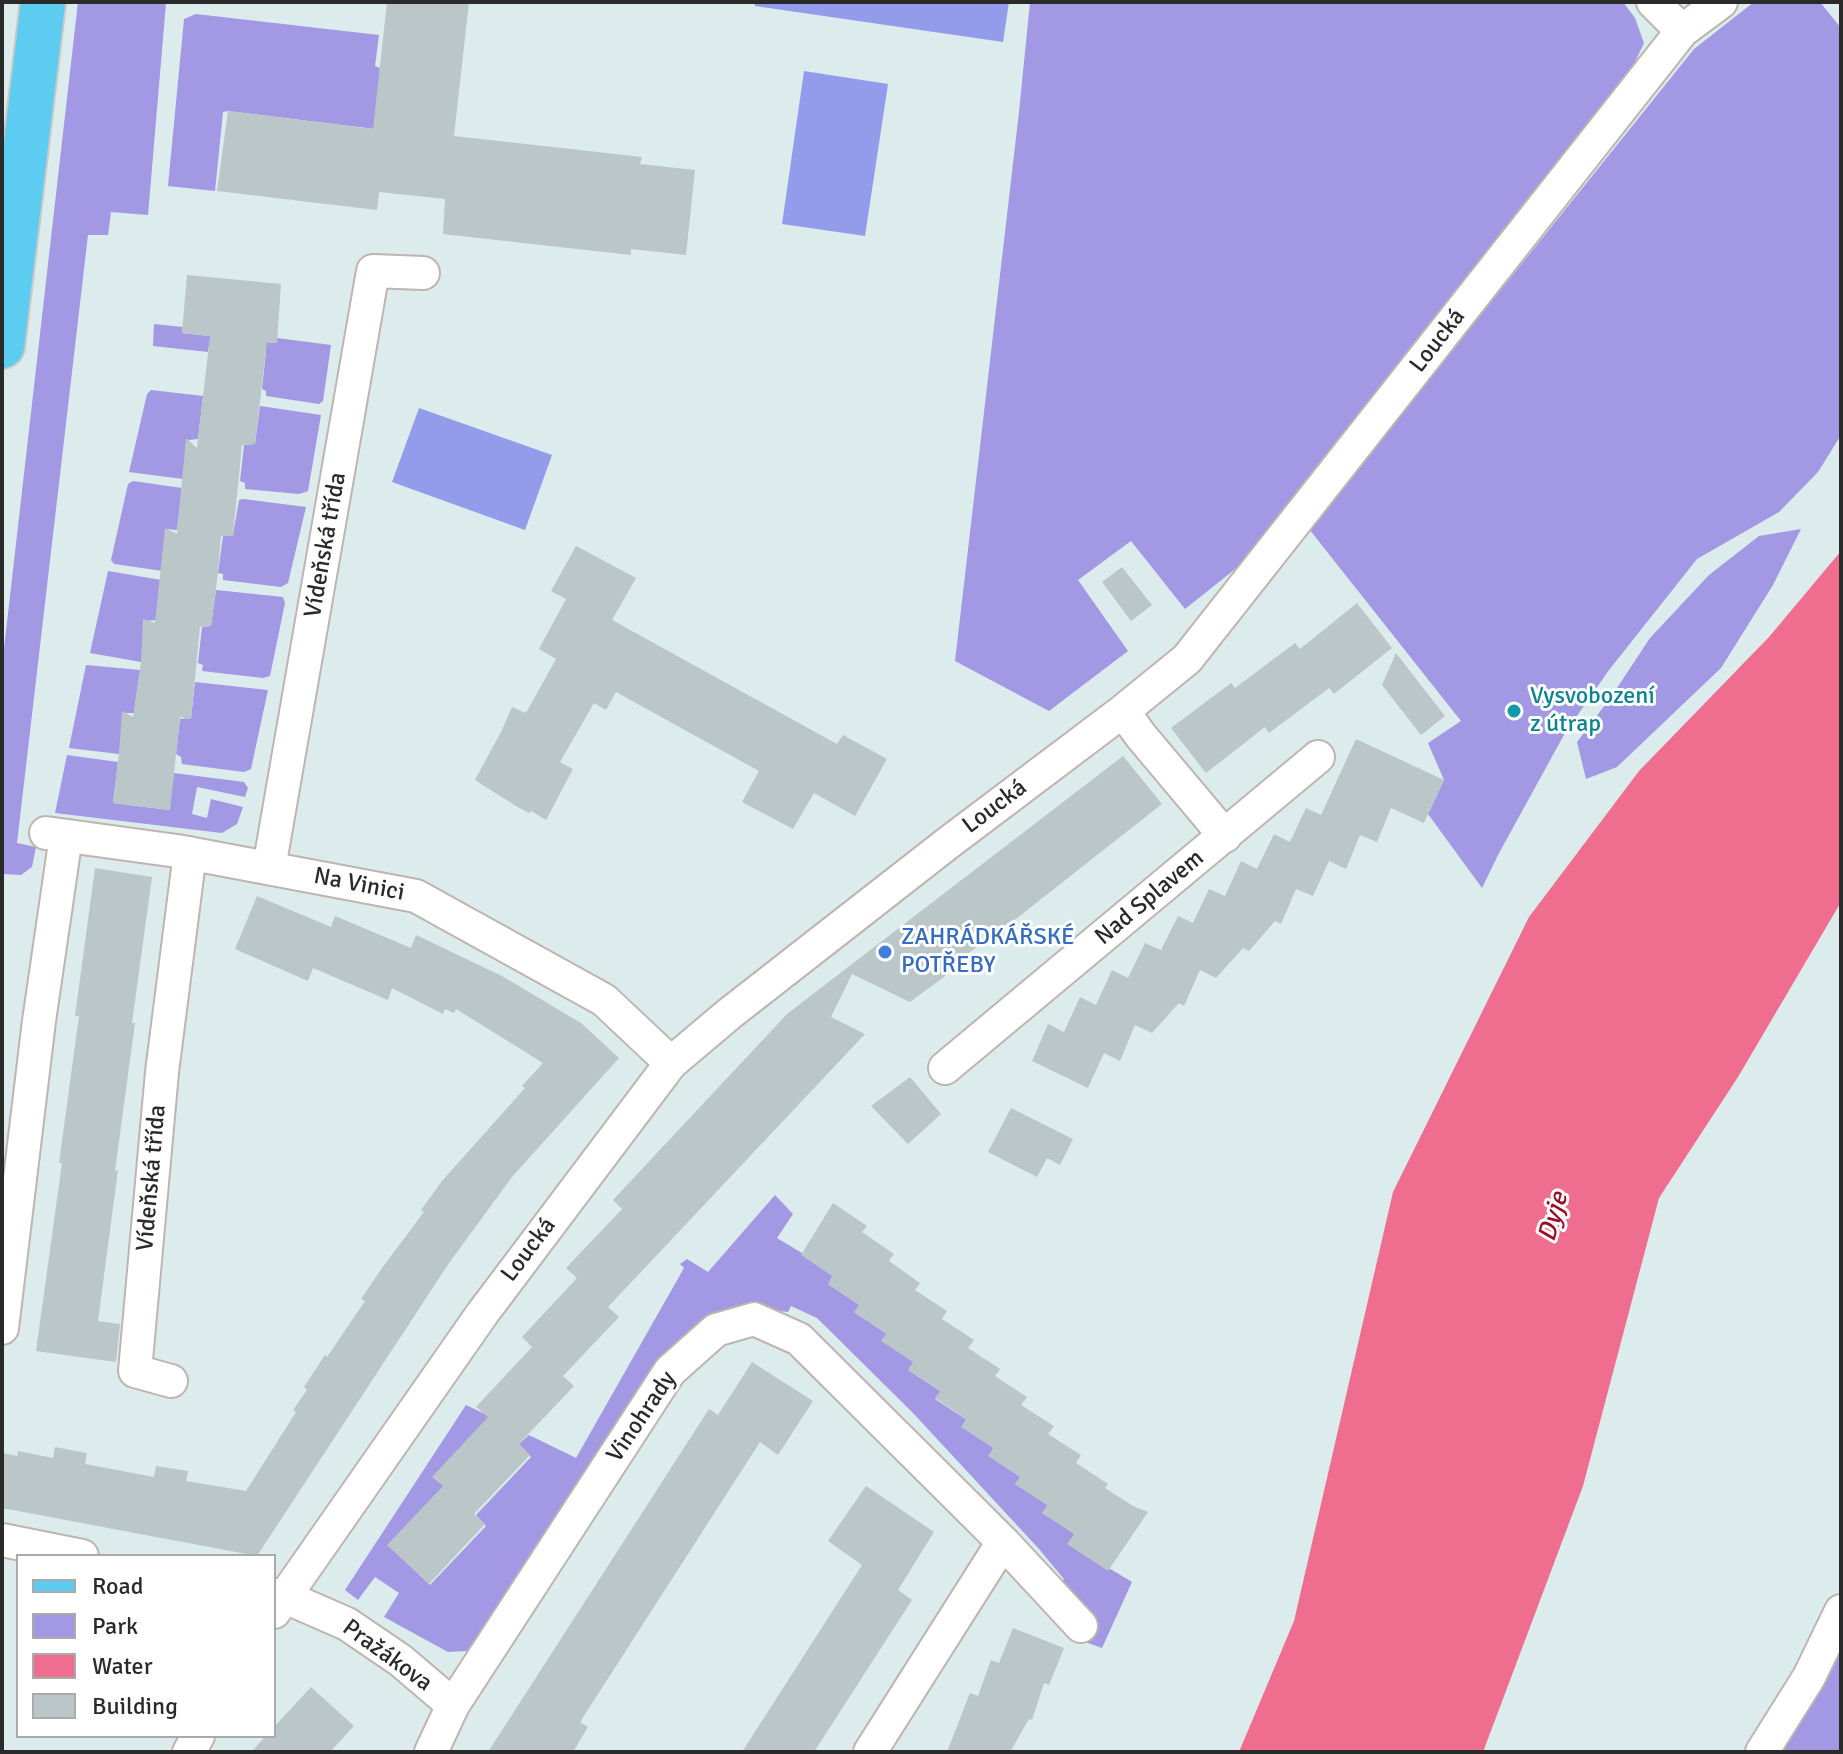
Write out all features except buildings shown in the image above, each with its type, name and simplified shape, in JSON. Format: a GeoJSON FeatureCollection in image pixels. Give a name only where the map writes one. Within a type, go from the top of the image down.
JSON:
{"type":"FeatureCollection","features":[{"type":"Feature","properties":{"kind":"main road"},"geometry":{"type":"LineString","coordinates":[[2,346],[43,2]]}},
{"type":"Feature","properties":{"kind":"street"},"geometry":{"type":"LineString","coordinates":[[1653,2],[1682,31]]}},
{"type":"Feature","properties":{"kind":"street","name":"Loucká"},"geometry":{"type":"LineString","coordinates":[[277,1601],[482,1314],[671,1063],[923,862],[1187,659],[1682,31],[1721,2]]}},
{"type":"Feature","properties":{"kind":"street","name":"Vídeňská třída"},"geometry":{"type":"LineString","coordinates":[[269,868],[373,271],[423,273]]}},
{"type":"Feature","properties":{"kind":"street"},"geometry":{"type":"LineString","coordinates":[[1123,711],[1225,836]]}},
{"type":"Feature","properties":{"kind":"street","name":"Nad Splavem"},"geometry":{"type":"LineString","coordinates":[[945,1068],[1318,757]]}},
{"type":"Feature","properties":{"kind":"street","name":"Na Vinici"},"geometry":{"type":"LineString","coordinates":[[2,1328],[39,1021],[56,834],[190,853],[416,896],[604,1000],[671,1063]]}},
{"type":"Feature","properties":{"kind":"street","name":"Vídeňská třída"},"geometry":{"type":"LineString","coordinates":[[171,1381],[135,1371],[162,1072],[190,853]]}},
{"type":"Feature","properties":{"kind":"street","name":"Vinohrady"},"geometry":{"type":"LineString","coordinates":[[431,1752],[453,1705],[670,1371],[716,1330],[754,1319],[799,1339],[1003,1542],[1081,1626]]}},
{"type":"Feature","properties":{"kind":"street"},"geometry":{"type":"LineString","coordinates":[[2,1540],[72,1554]]}},
{"type":"Feature","properties":{"kind":"street"},"geometry":{"type":"LineString","coordinates":[[870,1752],[1003,1542]]}},
{"type":"Feature","properties":{"kind":"street","name":"Pražákova"},"geometry":{"type":"LineString","coordinates":[[277,1601],[347,1624],[400,1660],[453,1705]]}},
{"type":"Feature","properties":{"kind":"street"},"geometry":{"type":"LineString","coordinates":[[1762,1752],[1809,1677],[1841,1611]]}},
{"type":"Feature","properties":{"kind":"green space"},"geometry":{"type":"Polygon","coordinates":[[[78,2],[166,3],[148,215],[111,212],[108,235],[88,235],[17,843],[36,847],[32,867],[21,875],[2,874],[2,666],[78,2]]]}},
{"type":"Feature","properties":{"kind":"green space"},"geometry":{"type":"Polygon","coordinates":[[[1030,2],[1623,2],[1635,18],[1644,43],[1634,64],[1274,527],[1239,566],[1185,609],[1131,541],[1078,580],[1128,651],[1049,711],[955,661],[1030,2]]]}},
{"type":"Feature","properties":{"kind":"green space"},"geometry":{"type":"Polygon","coordinates":[[[1754,2],[1820,2],[1841,28],[1841,435],[1818,472],[1779,512],[1697,559],[1609,670],[1565,733],[1482,888],[1428,814],[1444,780],[1428,743],[1461,721],[1309,529],[1694,49],[1754,2]]]}},
{"type":"Feature","properties":{"kind":"green space"},"geometry":{"type":"Polygon","coordinates":[[[196,14],[379,35],[375,66],[382,69],[375,129],[223,112],[215,191],[168,186],[184,19],[196,14]]]}},
{"type":"Feature","properties":{"kind":"green space"},"geometry":{"type":"Polygon","coordinates":[[[154,324],[183,327],[182,333],[275,343],[277,338],[331,345],[323,401],[319,404],[266,396],[266,391],[262,389],[266,352],[209,345],[208,352],[153,346],[154,324]]]}},
{"type":"Feature","properties":{"kind":"green space"},"geometry":{"type":"Polygon","coordinates":[[[151,390],[203,396],[198,439],[189,440],[183,479],[129,472],[147,394],[151,390]]]}},
{"type":"Feature","properties":{"kind":"green space"},"geometry":{"type":"Polygon","coordinates":[[[260,406],[321,415],[308,491],[299,494],[245,489],[245,483],[240,481],[244,445],[255,444],[260,406]]]}},
{"type":"Feature","properties":{"kind":"green space"},"geometry":{"type":"Polygon","coordinates":[[[133,481],[182,488],[177,530],[167,529],[163,571],[114,564],[111,560],[128,484],[133,481]]]}},
{"type":"Feature","properties":{"kind":"green space"},"geometry":{"type":"Polygon","coordinates":[[[239,500],[306,507],[288,583],[281,587],[223,580],[223,574],[218,573],[223,536],[233,535],[239,500]]]}},
{"type":"Feature","properties":{"kind":"green space"},"geometry":{"type":"Polygon","coordinates":[[[1801,529],[1773,585],[1721,668],[1617,767],[1586,779],[1577,742],[1650,638],[1709,575],[1759,536],[1801,529]]]}},
{"type":"Feature","properties":{"kind":"green space"},"geometry":{"type":"Polygon","coordinates":[[[108,571],[161,580],[156,620],[146,621],[141,662],[90,653],[108,571]]]}},
{"type":"Feature","properties":{"kind":"green space"},"geometry":{"type":"Polygon","coordinates":[[[216,590],[283,597],[285,603],[270,676],[263,678],[202,671],[203,665],[198,663],[202,627],[211,626],[216,590]]]}},
{"type":"Feature","properties":{"kind":"green space"},"geometry":{"type":"Polygon","coordinates":[[[86,665],[140,670],[136,713],[125,713],[119,754],[69,748],[86,665]]]}},
{"type":"Feature","properties":{"kind":"green space"},"geometry":{"type":"Polygon","coordinates":[[[195,682],[268,690],[251,769],[244,772],[182,764],[181,757],[176,754],[180,719],[191,718],[195,682]]]}},
{"type":"Feature","properties":{"kind":"green space"},"geometry":{"type":"Polygon","coordinates":[[[67,755],[118,762],[113,803],[169,810],[174,773],[244,782],[248,788],[245,797],[197,787],[192,814],[207,818],[211,799],[243,807],[237,824],[222,833],[55,813],[67,755]]]}},
{"type":"Feature","properties":{"kind":"green space"},"geometry":{"type":"Polygon","coordinates":[[[775,1195],[793,1214],[777,1238],[835,1277],[828,1284],[861,1306],[855,1313],[888,1334],[915,1363],[908,1370],[941,1392],[935,1399],[967,1420],[995,1449],[989,1456],[1022,1478],[1015,1484],[1049,1506],[1042,1513],[1074,1533],[1069,1544],[1132,1582],[1102,1648],[1071,1637],[1085,1636],[1097,1624],[1060,1584],[1064,1579],[1039,1549],[913,1413],[817,1318],[791,1306],[788,1312],[739,1309],[467,1651],[448,1652],[384,1617],[399,1593],[375,1577],[358,1600],[345,1590],[466,1405],[491,1417],[444,1487],[389,1546],[430,1585],[486,1526],[476,1515],[531,1457],[519,1444],[529,1435],[576,1458],[684,1268],[680,1264],[687,1259],[708,1272],[775,1195]]]}},
{"type":"Feature","properties":{"kind":"green space"},"geometry":{"type":"Polygon","coordinates":[[[1841,1633],[1841,1752],[1775,1752],[1841,1633]]]}},
{"type":"Feature","properties":{"kind":"shaded area"},"geometry":{"type":"Polygon","coordinates":[[[755,2],[1009,2],[1003,42],[755,6],[755,2]]]}},
{"type":"Feature","properties":{"kind":"shaded area"},"geometry":{"type":"Polygon","coordinates":[[[804,71],[888,84],[865,236],[782,224],[804,71]]]}},
{"type":"Feature","properties":{"kind":"shaded area"},"geometry":{"type":"Polygon","coordinates":[[[419,408],[552,455],[525,530],[392,482],[419,408]]]}},
{"type":"Feature","properties":{"kind":"water","name":"Dyje"},"geometry":{"type":"Polygon","coordinates":[[[1841,551],[1841,902],[1738,1077],[1659,1198],[1583,1486],[1483,1752],[1239,1752],[1294,1621],[1393,1192],[1529,917],[1639,771],[1769,637],[1841,551]]]}},
{"type":"Feature","properties":{"kind":"place","name":"Vysvobození z útrap"},"geometry":{"type":"Point","coordinates":[1514,711]}},
{"type":"Feature","properties":{"kind":"place","name":"ZAHRÁDKÁŘSKÉ POTŘEBY"},"geometry":{"type":"Point","coordinates":[885,952]}}]}
